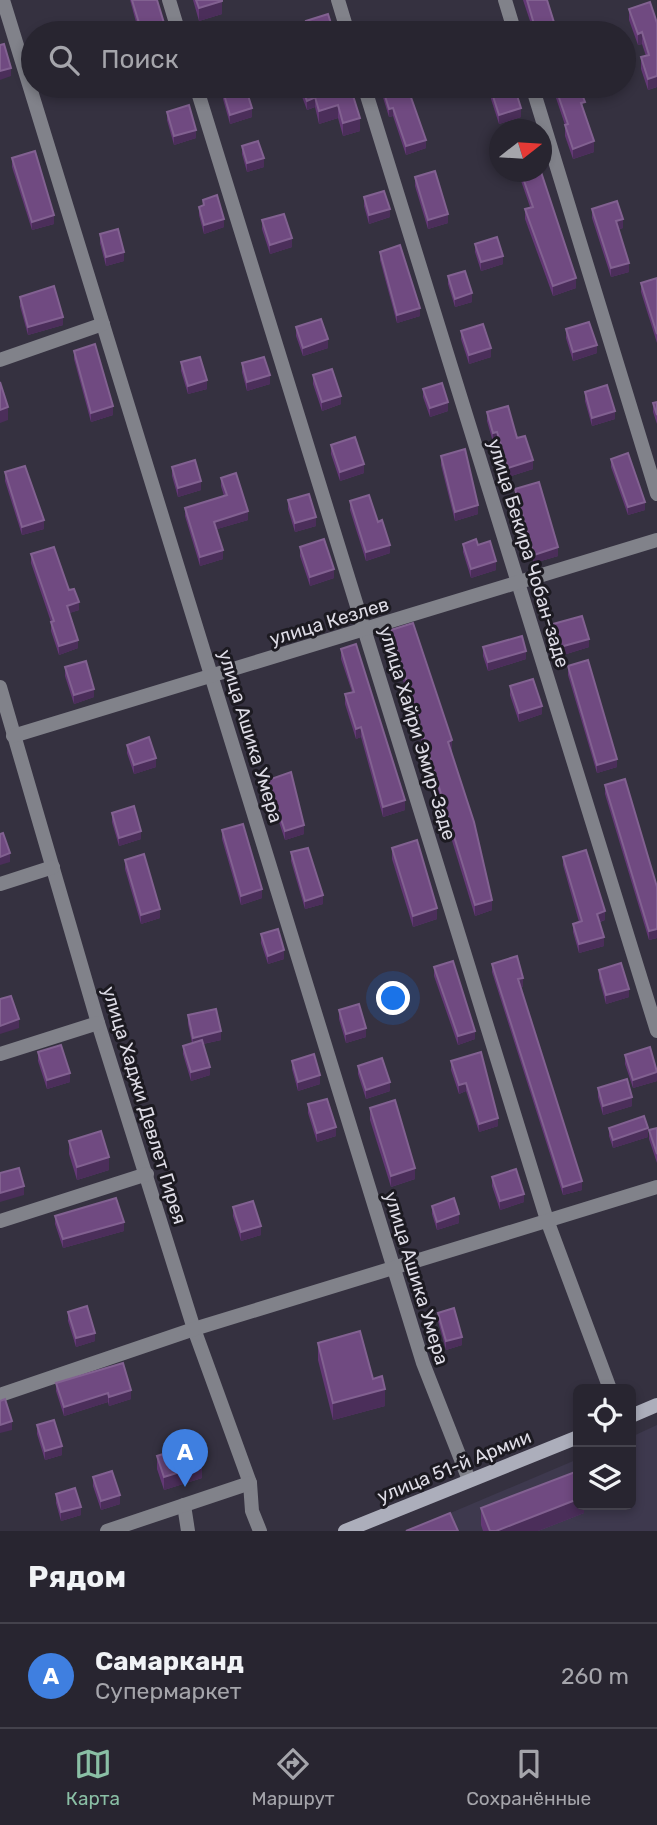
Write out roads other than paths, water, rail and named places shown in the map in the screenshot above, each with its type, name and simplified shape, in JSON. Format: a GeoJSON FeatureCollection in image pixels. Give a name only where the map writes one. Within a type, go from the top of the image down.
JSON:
{"type":"FeatureCollection","features":[{"type":"Feature","properties":{"kind":"main road"},"geometry":{"type":"LineString","coordinates":[[636,1414],[657,1405]]}},
{"type":"Feature","properties":{"kind":"main road","name":"улица 51-й Армии"},"geometry":{"type":"LineString","coordinates":[[345,1531],[573,1439]]}},
{"type":"Feature","properties":{"kind":"street","name":"улица Ашика Умера"},"geometry":{"type":"LineString","coordinates":[[4,0],[21,56]]}},
{"type":"Feature","properties":{"kind":"street"},"geometry":{"type":"LineString","coordinates":[[169,0],[175,21]]}},
{"type":"Feature","properties":{"kind":"street"},"geometry":{"type":"LineString","coordinates":[[338,0],[344,21]]}},
{"type":"Feature","properties":{"kind":"street"},"geometry":{"type":"LineString","coordinates":[[505,0],[511,21]]}},
{"type":"Feature","properties":{"kind":"street","name":"улица Ашика Умера"},"geometry":{"type":"LineString","coordinates":[[34,98],[431,1389],[469,1480]]}},
{"type":"Feature","properties":{"kind":"street","name":"улица Хайри Эмир-Заде"},"geometry":{"type":"LineString","coordinates":[[200,98],[547,1220],[608,1384]]}},
{"type":"Feature","properties":{"kind":"street","name":"улица Бекира Чобан-заде"},"geometry":{"type":"LineString","coordinates":[[369,98],[657,1031]]}},
{"type":"Feature","properties":{"kind":"street"},"geometry":{"type":"LineString","coordinates":[[535,98],[657,494]]}},
{"type":"Feature","properties":{"kind":"street"},"geometry":{"type":"LineString","coordinates":[[0,360],[103,324]]}},
{"type":"Feature","properties":{"kind":"street","name":"улица Кезлев"},"geometry":{"type":"LineString","coordinates":[[13,736],[657,540]]}},
{"type":"Feature","properties":{"kind":"street","name":"улица Хаджи Девлет Гирея"},"geometry":{"type":"LineString","coordinates":[[0,687],[4,716],[13,736],[98,1023],[194,1329],[250,1483],[252,1511],[260,1531]]}},
{"type":"Feature","properties":{"kind":"street"},"geometry":{"type":"LineString","coordinates":[[0,884],[53,867]]}},
{"type":"Feature","properties":{"kind":"street"},"geometry":{"type":"LineString","coordinates":[[0,1054],[98,1023]]}},
{"type":"Feature","properties":{"kind":"street"},"geometry":{"type":"LineString","coordinates":[[0,1222],[147,1174]]}},
{"type":"Feature","properties":{"kind":"street"},"geometry":{"type":"LineString","coordinates":[[0,1395],[194,1329],[657,1187]]}},
{"type":"Feature","properties":{"kind":"street"},"geometry":{"type":"LineString","coordinates":[[107,1531],[250,1483]]}},
{"type":"Feature","properties":{"kind":"street"},"geometry":{"type":"LineString","coordinates":[[184,1505],[188,1531]]}},
{"type":"Feature","properties":{"kind":"place","name":"Самарканд"},"geometry":{"type":"Point","coordinates":[185,1487]}}]}
